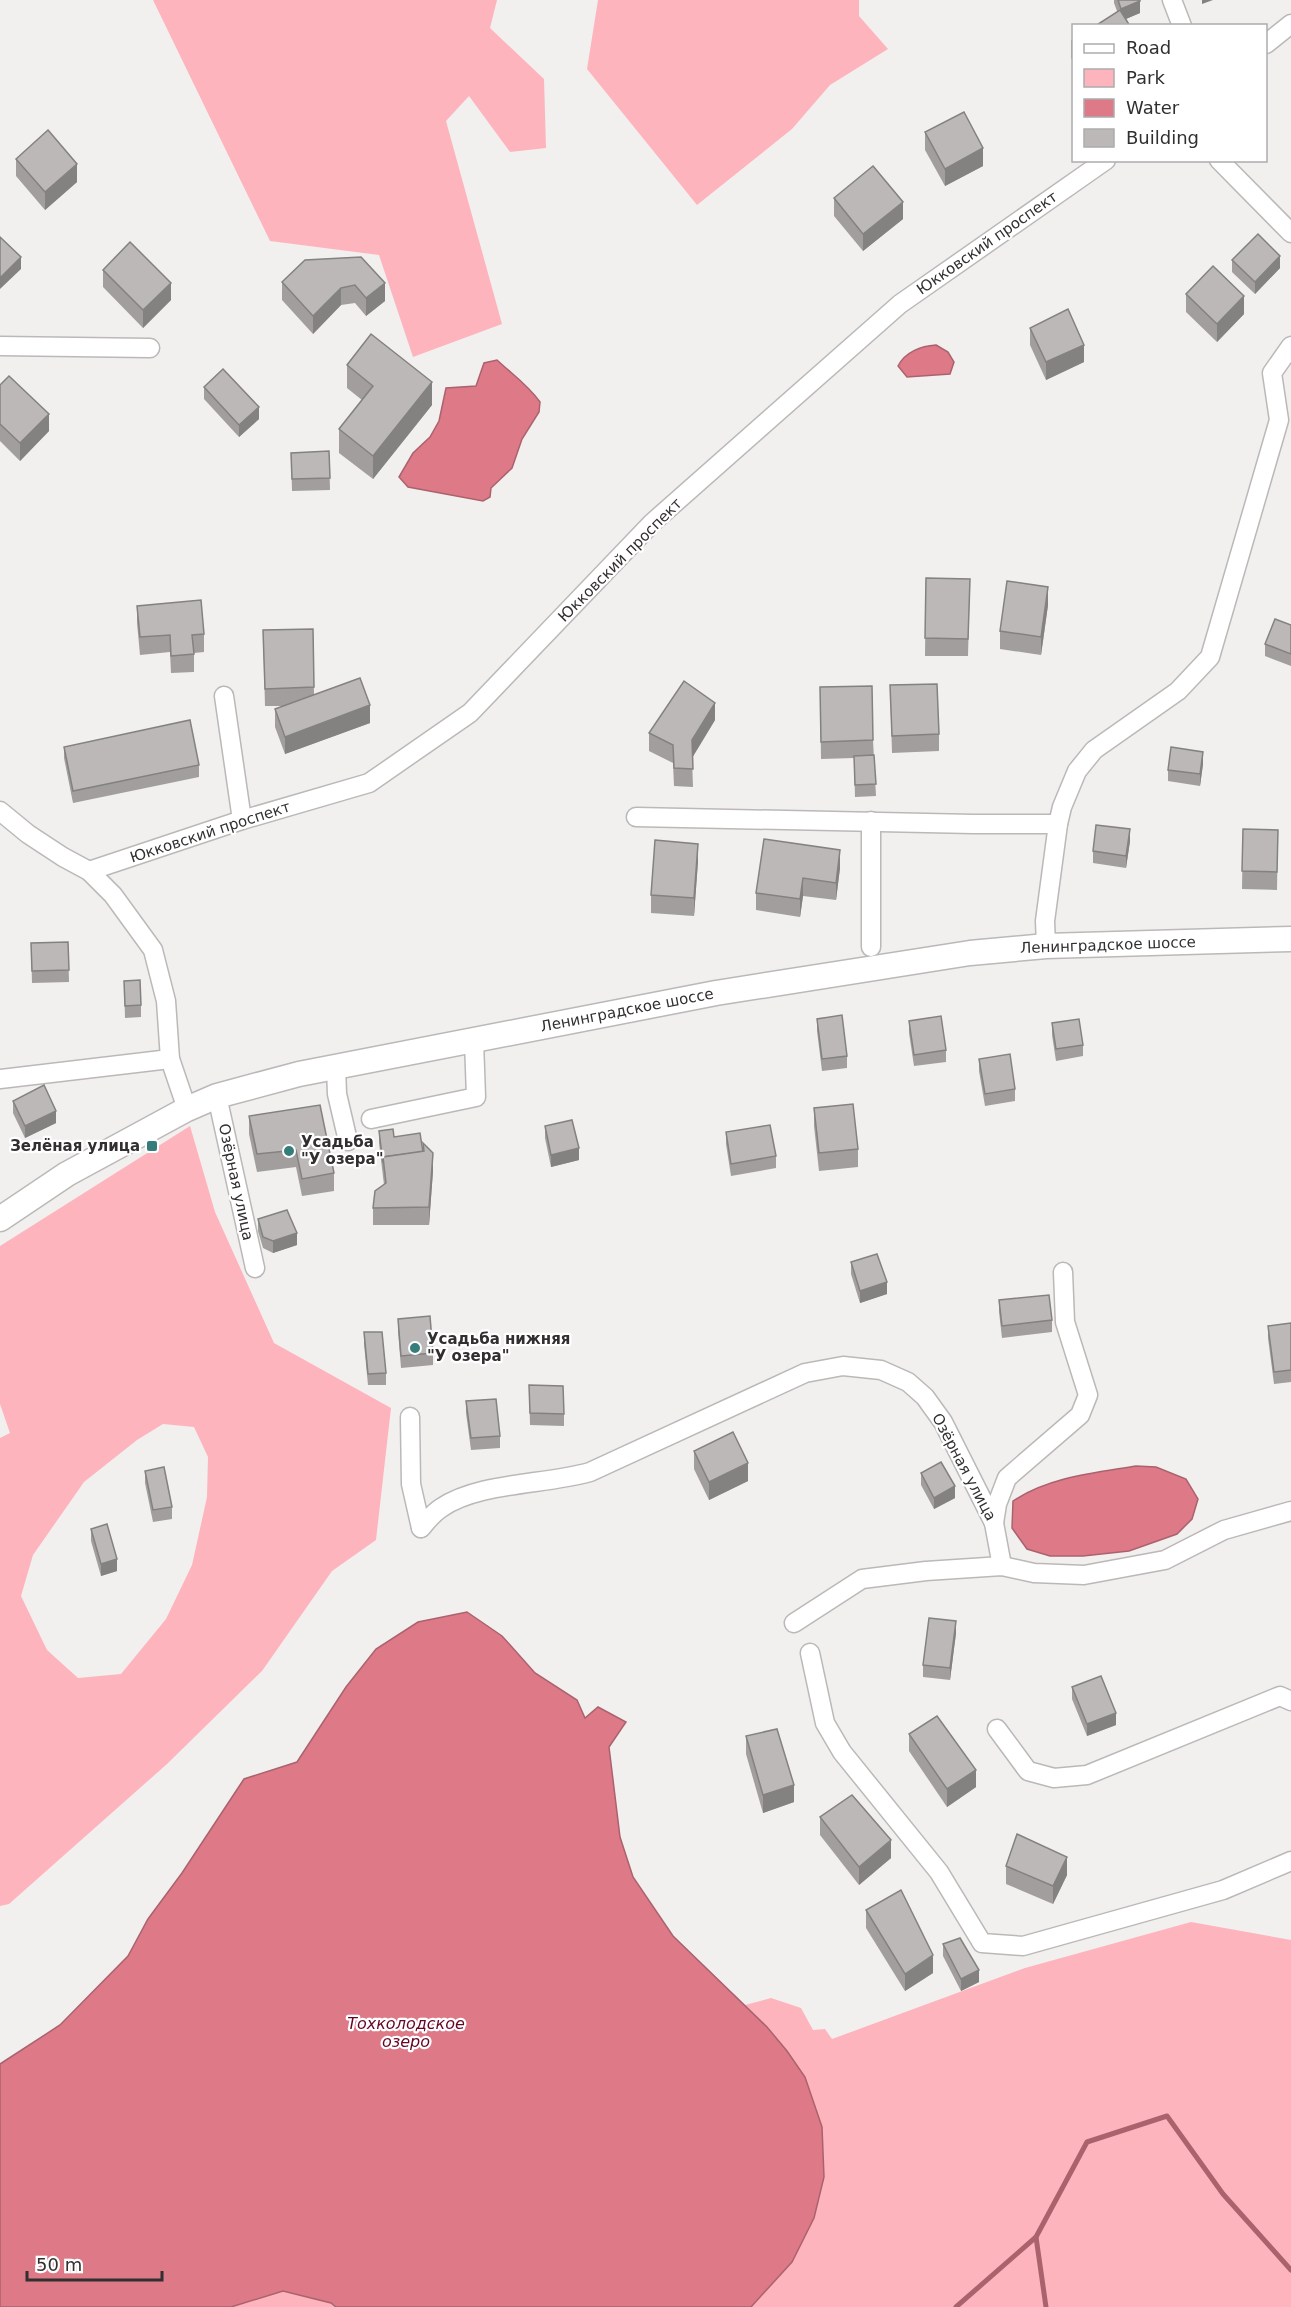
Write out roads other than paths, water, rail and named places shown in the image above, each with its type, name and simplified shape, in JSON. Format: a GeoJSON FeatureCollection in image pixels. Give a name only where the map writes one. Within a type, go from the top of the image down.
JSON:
{"type":"FeatureCollection","features":[{"type":"Feature","properties":{"kind":"main road","name":"Ленинградское шоссе"},"geometry":{"type":"LineString","coordinates":[[0,1219],[67,1174],[187,1108],[217,1096],[299,1074],[593,1016],[782,982],[970,953],[1046,946],[1291,939]]}},
{"type":"Feature","properties":{"kind":"street"},"geometry":{"type":"LineString","coordinates":[[1172,0],[1181,24]]}},
{"type":"Feature","properties":{"kind":"street"},"geometry":{"type":"LineString","coordinates":[[1267,43],[1291,24]]}},
{"type":"Feature","properties":{"kind":"street","name":"Юкковский проспект"},"geometry":{"type":"LineString","coordinates":[[89,871],[242,820],[369,783],[470,713],[652,523],[900,304],[1103,162]]}},
{"type":"Feature","properties":{"kind":"street"},"geometry":{"type":"LineString","coordinates":[[1221,162],[1291,233]]}},
{"type":"Feature","properties":{"kind":"street"},"geometry":{"type":"LineString","coordinates":[[0,346],[150,348]]}},
{"type":"Feature","properties":{"kind":"street"},"geometry":{"type":"LineString","coordinates":[[1046,946],[1045,921],[1060,815],[1077,771],[1094,750],[1178,691],[1210,657],[1279,420],[1272,373],[1291,346]]}},
{"type":"Feature","properties":{"kind":"street"},"geometry":{"type":"LineString","coordinates":[[224,696],[242,820]]}},
{"type":"Feature","properties":{"kind":"street"},"geometry":{"type":"LineString","coordinates":[[0,811],[27,834],[89,871],[113,895],[153,950],[166,1001],[170,1059],[187,1108]]}},
{"type":"Feature","properties":{"kind":"street"},"geometry":{"type":"LineString","coordinates":[[636,818],[972,824],[1060,815]]}},
{"type":"Feature","properties":{"kind":"street"},"geometry":{"type":"LineString","coordinates":[[871,821],[871,947]]}},
{"type":"Feature","properties":{"kind":"street"},"geometry":{"type":"LineString","coordinates":[[371,1119],[476,1097],[474,1041]]}},
{"type":"Feature","properties":{"kind":"street"},"geometry":{"type":"LineString","coordinates":[[0,1079],[170,1059]]}},
{"type":"Feature","properties":{"kind":"street"},"geometry":{"type":"LineString","coordinates":[[336,1067],[337,1094],[348,1142]]}},
{"type":"Feature","properties":{"kind":"street","name":"Озёрная улица"},"geometry":{"type":"LineString","coordinates":[[217,1096],[255,1268]]}},
{"type":"Feature","properties":{"kind":"street"},"geometry":{"type":"LineString","coordinates":[[994,1523],[997,1504],[1007,1478],[1080,1415],[1088,1395],[1065,1322],[1063,1272]]}},
{"type":"Feature","properties":{"kind":"street","name":"Озёрная улица"},"geometry":{"type":"LineString","coordinates":[[410,1417],[411,1484],[421,1528],[440,1508],[486,1490],[570,1478],[590,1472],[805,1373],[843,1366],[881,1370],[909,1382],[925,1397],[943,1422],[994,1523],[1002,1566]]}},
{"type":"Feature","properties":{"kind":"street"},"geometry":{"type":"LineString","coordinates":[[794,1623],[862,1579],[926,1571],[1002,1566],[1034,1573],[1084,1575],[1165,1560],[1224,1530],[1291,1511]]}},
{"type":"Feature","properties":{"kind":"street"},"geometry":{"type":"LineString","coordinates":[[810,1653],[825,1722],[842,1752],[939,1872],[982,1943],[1023,1946],[1224,1890],[1291,1861]]}},
{"type":"Feature","properties":{"kind":"street"},"geometry":{"type":"LineString","coordinates":[[997,1729],[1028,1771],[1054,1778],[1087,1775],[1280,1696],[1291,1701]]}},
{"type":"Feature","properties":{"kind":"water"},"geometry":{"type":"Polygon","coordinates":[[[936,345],[948,352],[954,362],[950,374],[907,377],[898,366],[914,351],[936,345]]]}},
{"type":"Feature","properties":{"kind":"water"},"geometry":{"type":"Polygon","coordinates":[[[497,360],[540,402],[539,412],[522,439],[512,468],[491,488],[490,497],[483,501],[408,487],[399,477],[413,453],[430,437],[439,421],[446,388],[476,386],[484,363],[497,360]]]}},
{"type":"Feature","properties":{"kind":"water"},"geometry":{"type":"Polygon","coordinates":[[[1136,1466],[1156,1467],[1186,1479],[1198,1499],[1192,1519],[1177,1534],[1129,1551],[1083,1556],[1050,1556],[1027,1549],[1012,1528],[1013,1501],[1027,1493],[1072,1477],[1136,1466]]]}},
{"type":"Feature","properties":{"kind":"water","name":"Тохколодское озеро"},"geometry":{"type":"Polygon","coordinates":[[[467,1612],[502,1636],[535,1673],[577,1700],[585,1718],[598,1707],[626,1722],[609,1747],[620,1837],[633,1877],[673,1936],[767,2027],[805,2077],[822,2127],[824,2177],[814,2218],[792,2262],[751,2307],[336,2307],[331,2303],[283,2291],[231,2307],[0,2307],[0,2064],[60,2025],[128,1956],[148,1919],[182,1873],[244,1779],[297,1762],[346,1687],[376,1649],[418,1622],[467,1612]]]}},
{"type":"Feature","properties":{"kind":"waterway"},"geometry":{"type":"LineString","coordinates":[[956,2307],[1036,2237],[1087,2142],[1167,2116],[1223,2194],[1291,2270]]}},
{"type":"Feature","properties":{"kind":"waterway"},"geometry":{"type":"LineString","coordinates":[[1036,2237],[1046,2307]]}},
{"type":"Feature","properties":{"kind":"place","name":"Зелёная улица"},"geometry":{"type":"Point","coordinates":[152,1146]}},
{"type":"Feature","properties":{"kind":"place","name":"Усадьба \"У озера\""},"geometry":{"type":"Point","coordinates":[289,1151]}},
{"type":"Feature","properties":{"kind":"place","name":"Усадьба нижняя \"У озера\""},"geometry":{"type":"Point","coordinates":[415,1348]}}]}
